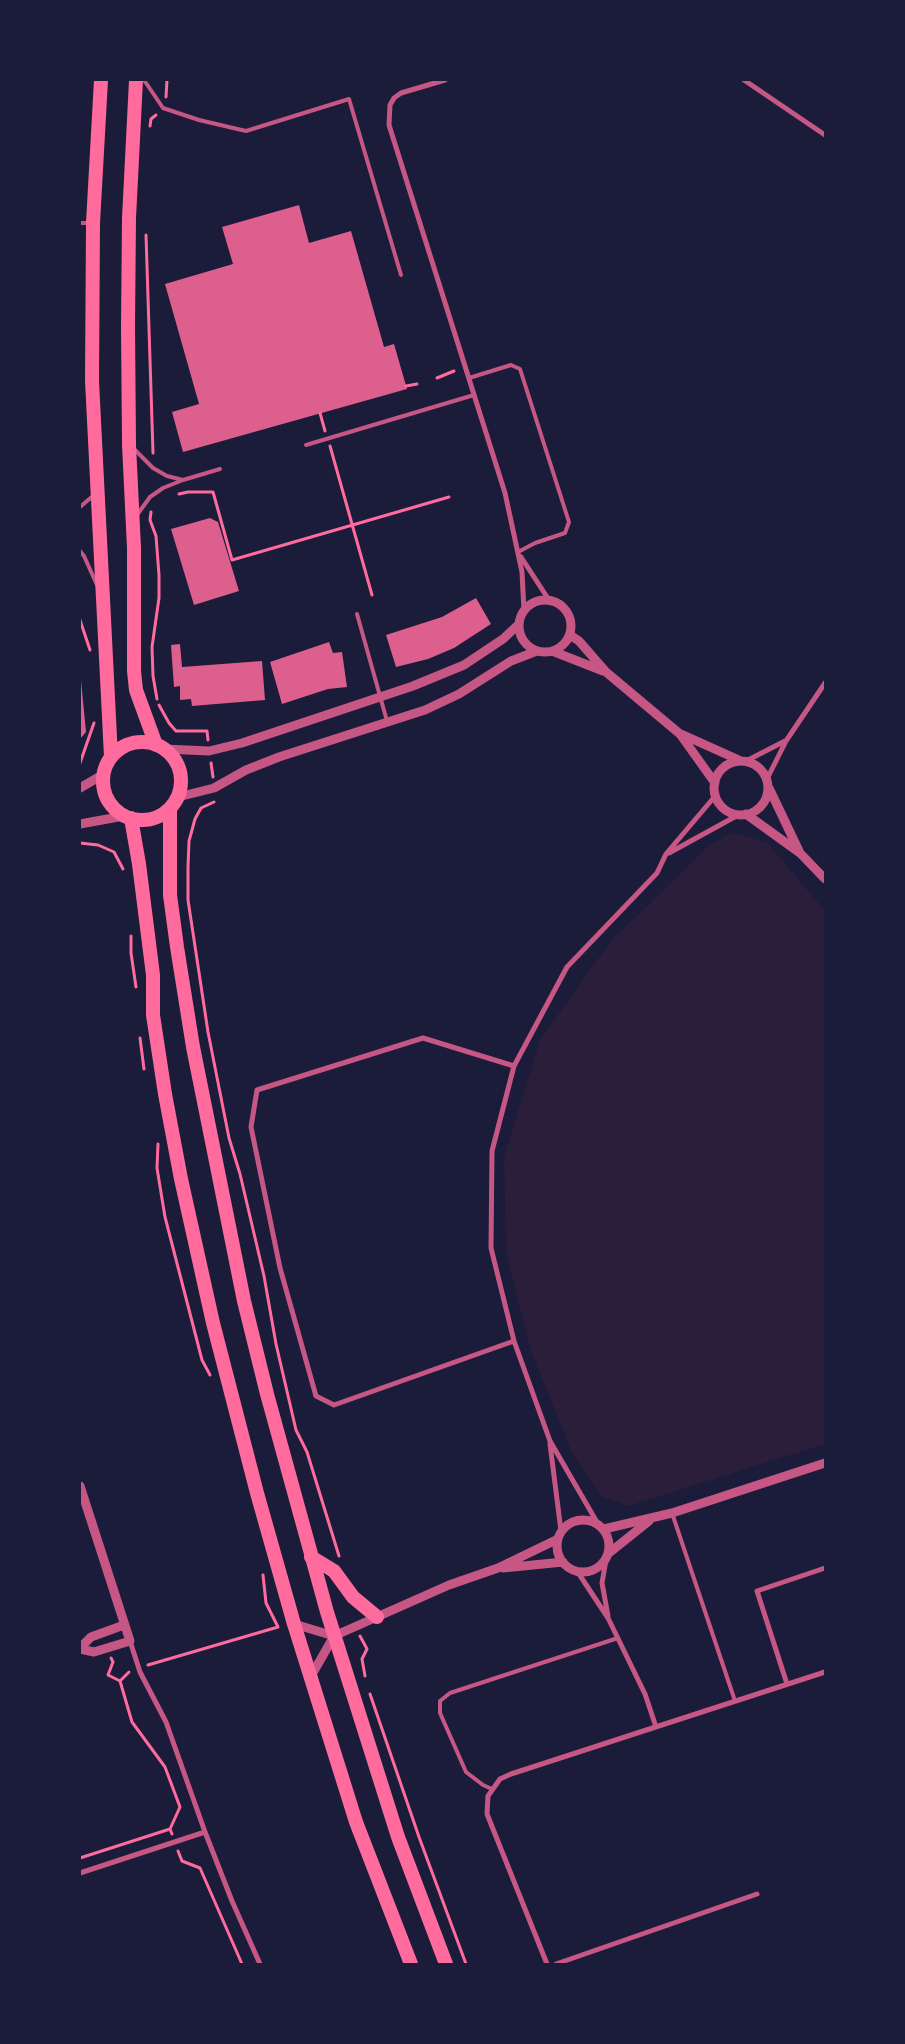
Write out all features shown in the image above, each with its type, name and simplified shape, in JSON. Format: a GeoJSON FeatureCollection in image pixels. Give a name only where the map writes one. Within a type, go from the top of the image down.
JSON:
{"type":"FeatureCollection","features":[{"type":"Feature","properties":{"kind":"highway"},"geometry":{"type":"LineString","coordinates":[[100,80],[87,223],[97,492],[112,757]]}},
{"type":"Feature","properties":{"kind":"highway"},"geometry":{"type":"LineString","coordinates":[[136,80],[129,218],[129,445],[133,519],[134,671],[136,690],[160,747]]}},
{"type":"Feature","properties":{"kind":"highway"},"geometry":{"type":"LineString","coordinates":[[174,803],[162,815],[152,819],[141,820],[127,817],[112,805],[104,791],[104,774],[112,757],[126,746],[146,742],[160,747],[172,756],[180,771],[180,789],[174,803],[170,895],[193,1047],[244,1301],[311,1557],[334,1636],[398,1837],[446,1964]]}},
{"type":"Feature","properties":{"kind":"highway"},"geometry":{"type":"LineString","coordinates":[[127,817],[139,864],[153,975],[153,1015],[165,1094],[181,1179],[232,1401],[310,1678],[367,1853],[410,1964]]}},
{"type":"Feature","properties":{"kind":"highway"},"geometry":{"type":"LineString","coordinates":[[311,1557],[334,1571],[353,1597],[377,1617]]}},
{"type":"Feature","properties":{"kind":"street"},"geometry":{"type":"LineString","coordinates":[[160,747],[209,751],[242,743],[413,686],[464,665],[503,639],[519,624],[524,611],[522,572],[505,493],[389,125],[390,106],[394,98],[401,93],[445,80]]}},
{"type":"Feature","properties":{"kind":"street"},"geometry":{"type":"LineString","coordinates":[[744,80],[825,135]]}},
{"type":"Feature","properties":{"kind":"street"},"geometry":{"type":"LineString","coordinates":[[518,552],[549,600],[563,607],[568,613],[570,634],[566,642],[552,651],[544,652],[536,650],[524,640],[519,624]]}},
{"type":"Feature","properties":{"kind":"street"},"geometry":{"type":"LineString","coordinates":[[524,611],[535,602],[549,600]]}},
{"type":"Feature","properties":{"kind":"street"},"geometry":{"type":"LineString","coordinates":[[570,634],[579,641],[606,672],[680,734],[715,783]]}},
{"type":"Feature","properties":{"kind":"street"},"geometry":{"type":"LineString","coordinates":[[174,803],[214,788],[246,770],[278,757],[425,710],[459,694],[511,662],[536,650]]}},
{"type":"Feature","properties":{"kind":"street"},"geometry":{"type":"LineString","coordinates":[[552,651],[606,672]]}},
{"type":"Feature","properties":{"kind":"street"},"geometry":{"type":"LineString","coordinates":[[767,779],[786,741],[825,683]]}},
{"type":"Feature","properties":{"kind":"street"},"geometry":{"type":"LineString","coordinates":[[666,854],[743,814],[753,812],[767,798],[767,779],[763,770],[754,763],[743,761],[680,734]]}},
{"type":"Feature","properties":{"kind":"street"},"geometry":{"type":"LineString","coordinates":[[786,741],[743,761],[732,762],[722,768],[716,777],[716,795],[724,809],[743,814],[800,853],[825,879]]}},
{"type":"Feature","properties":{"kind":"street"},"geometry":{"type":"LineString","coordinates":[[80,788],[104,774]]}},
{"type":"Feature","properties":{"kind":"street"},"geometry":{"type":"LineString","coordinates":[[768,788],[800,853]]}},
{"type":"Feature","properties":{"kind":"street"},"geometry":{"type":"LineString","coordinates":[[608,1618],[602,1583],[610,1544],[550,1441],[514,1341],[490,1248],[492,1150],[514,1066],[567,967],[657,873],[666,854],[716,795]]}},
{"type":"Feature","properties":{"kind":"street"},"geometry":{"type":"LineString","coordinates":[[80,824],[127,817]]}},
{"type":"Feature","properties":{"kind":"street"},"geometry":{"type":"LineString","coordinates":[[514,1066],[423,1038],[257,1090],[251,1127],[280,1268],[316,1396],[334,1405],[514,1341]]}},
{"type":"Feature","properties":{"kind":"street"},"geometry":{"type":"LineString","coordinates":[[550,1441],[560,1535],[557,1547],[563,1562],[577,1571],[608,1618],[645,1694],[656,1727]]}},
{"type":"Feature","properties":{"kind":"street"},"geometry":{"type":"LineString","coordinates":[[310,1678],[334,1636],[450,1585],[498,1568],[560,1535],[567,1525],[582,1519],[590,1520],[601,1526],[652,1519],[825,1463]]}},
{"type":"Feature","properties":{"kind":"street"},"geometry":{"type":"LineString","coordinates":[[80,1486],[139,1667],[166,1722],[205,1832],[232,1901],[260,1964]]}},
{"type":"Feature","properties":{"kind":"street"},"geometry":{"type":"LineString","coordinates":[[577,1571],[593,1570],[652,1519]]}},
{"type":"Feature","properties":{"kind":"street"},"geometry":{"type":"LineString","coordinates":[[498,1568],[563,1562]]}},
{"type":"Feature","properties":{"kind":"street"},"geometry":{"type":"LineString","coordinates":[[787,1684],[757,1591],[825,1568]]}},
{"type":"Feature","properties":{"kind":"street"},"geometry":{"type":"LineString","coordinates":[[294,1624],[334,1636]]}},
{"type":"Feature","properties":{"kind":"street"},"geometry":{"type":"LineString","coordinates":[[80,1649],[91,1638],[124,1625]]}},
{"type":"Feature","properties":{"kind":"street"},"geometry":{"type":"LineString","coordinates":[[80,1649],[94,1652],[130,1641]]}},
{"type":"Feature","properties":{"kind":"street"},"geometry":{"type":"LineString","coordinates":[[548,1964],[489,1823],[486,1806],[492,1789],[500,1779],[825,1672]]}},
{"type":"Feature","properties":{"kind":"street"},"geometry":{"type":"LineString","coordinates":[[80,1873],[205,1832]]}},
{"type":"Feature","properties":{"kind":"street"},"geometry":{"type":"LineString","coordinates":[[556,1964],[757,1894]]}},
{"type":"Feature","properties":{"kind":"lane"},"geometry":{"type":"LineString","coordinates":[[144,80],[163,108],[199,120],[246,131],[349,99],[401,275]]}},
{"type":"Feature","properties":{"kind":"lane"},"geometry":{"type":"LineString","coordinates":[[469,378],[511,365],[520,369],[568,522],[565,533],[535,543],[518,552]]}},
{"type":"Feature","properties":{"kind":"lane"},"geometry":{"type":"LineString","coordinates":[[306,444],[475,394]]}},
{"type":"Feature","properties":{"kind":"lane"},"geometry":{"type":"LineString","coordinates":[[129,445],[153,468],[167,476],[183,480]]}},
{"type":"Feature","properties":{"kind":"lane"},"geometry":{"type":"LineString","coordinates":[[133,519],[152,496],[183,480],[220,469]]}},
{"type":"Feature","properties":{"kind":"lane"},"geometry":{"type":"LineString","coordinates":[[80,507],[97,492]]}},
{"type":"Feature","properties":{"kind":"lane"},"geometry":{"type":"LineString","coordinates":[[80,551],[104,599]]}},
{"type":"Feature","properties":{"kind":"lane"},"geometry":{"type":"LineString","coordinates":[[357,614],[387,723]]}},
{"type":"Feature","properties":{"kind":"lane"},"geometry":{"type":"LineString","coordinates":[[672,1513],[735,1701]]}},
{"type":"Feature","properties":{"kind":"lane"},"geometry":{"type":"LineString","coordinates":[[492,1789],[483,1785],[466,1772],[440,1713],[440,1701],[450,1693],[618,1638]]}},
{"type":"Feature","properties":{"kind":"path"},"geometry":{"type":"LineString","coordinates":[[150,127],[151,119]]}},
{"type":"Feature","properties":{"kind":"path"},"geometry":{"type":"LineString","coordinates":[[146,232],[153,453]]}},
{"type":"Feature","properties":{"kind":"path"},"geometry":{"type":"LineString","coordinates":[[437,378],[454,371]]}},
{"type":"Feature","properties":{"kind":"path"},"geometry":{"type":"LineString","coordinates":[[406,386],[417,384]]}},
{"type":"Feature","properties":{"kind":"path"},"geometry":{"type":"LineString","coordinates":[[320,413],[372,595]]}},
{"type":"Feature","properties":{"kind":"path"},"geometry":{"type":"LineString","coordinates":[[170,497],[188,492],[213,492],[232,560],[449,497]]}},
{"type":"Feature","properties":{"kind":"path"},"geometry":{"type":"LineString","coordinates":[[152,506],[150,520],[156,536],[159,575],[159,598],[152,647],[152,676],[158,702],[169,724],[176,731],[208,731],[214,788],[219,800],[201,808],[195,819],[189,841],[189,908],[208,1032],[229,1138],[240,1174],[264,1276],[276,1344],[296,1430],[307,1452],[340,1556]]}},
{"type":"Feature","properties":{"kind":"path"},"geometry":{"type":"LineString","coordinates":[[80,620],[91,654]]}},
{"type":"Feature","properties":{"kind":"path"},"geometry":{"type":"LineString","coordinates":[[80,763],[96,720]]}},
{"type":"Feature","properties":{"kind":"path"},"geometry":{"type":"LineString","coordinates":[[80,843],[98,845],[114,852],[125,873]]}},
{"type":"Feature","properties":{"kind":"path"},"geometry":{"type":"LineString","coordinates":[[131,932],[131,953],[137,994]]}},
{"type":"Feature","properties":{"kind":"path"},"geometry":{"type":"LineString","coordinates":[[139,1030],[145,1074]]}},
{"type":"Feature","properties":{"kind":"path"},"geometry":{"type":"LineString","coordinates":[[158,1143],[157,1168],[165,1217],[202,1360],[213,1380]]}},
{"type":"Feature","properties":{"kind":"path"},"geometry":{"type":"LineString","coordinates":[[120,1681],[132,1669],[278,1627],[266,1603],[262,1569]]}},
{"type":"Feature","properties":{"kind":"path"},"geometry":{"type":"LineString","coordinates":[[364,1646],[367,1649],[363,1654],[362,1665],[367,1684]]}},
{"type":"Feature","properties":{"kind":"path"},"geometry":{"type":"LineString","coordinates":[[107,1648],[113,1662],[108,1674],[120,1681],[132,1722],[166,1766],[180,1807],[170,1829],[182,1861],[200,1868],[242,1964]]}},
{"type":"Feature","properties":{"kind":"path"},"geometry":{"type":"LineString","coordinates":[[370,1693],[428,1863],[466,1964]]}},
{"type":"Feature","properties":{"kind":"path"},"geometry":{"type":"LineString","coordinates":[[80,1858],[170,1829]]}},
{"type":"Feature","properties":{"kind":"shaded area"},"geometry":{"type":"Polygon","coordinates":[[[733,832],[768,843],[825,911],[825,1444],[628,1506],[601,1496],[572,1452],[531,1351],[506,1254],[504,1157],[540,1040],[611,941],[708,846],[733,832]]]}},
{"type":"Feature","properties":{"kind":"building"},"geometry":{"type":"Polygon","coordinates":[[[299,205],[309,243],[351,231],[384,347],[394,344],[407,389],[183,452],[172,412],[199,404],[165,284],[233,264],[222,227],[299,205]]]}},
{"type":"Feature","properties":{"kind":"building"},"geometry":{"type":"Polygon","coordinates":[[[210,518],[218,522],[239,591],[194,605],[171,529],[210,518]]]}},
{"type":"Feature","properties":{"kind":"building"},"geometry":{"type":"Polygon","coordinates":[[[476,598],[491,624],[454,648],[428,659],[396,667],[386,635],[442,617],[476,598]]]}},
{"type":"Feature","properties":{"kind":"building"},"geometry":{"type":"Polygon","coordinates":[[[329,642],[333,653],[342,652],[347,687],[328,689],[282,704],[270,662],[329,642]]]}},
{"type":"Feature","properties":{"kind":"building"},"geometry":{"type":"Polygon","coordinates":[[[180,644],[182,667],[262,661],[265,700],[192,706],[191,699],[180,700],[180,686],[174,687],[171,645],[180,644]]]}},
{"type":"Feature","properties":{"kind":"building"},"geometry":{"type":"Polygon","coordinates":[[[80,670],[86,732],[80,739],[80,670]]]}}]}
